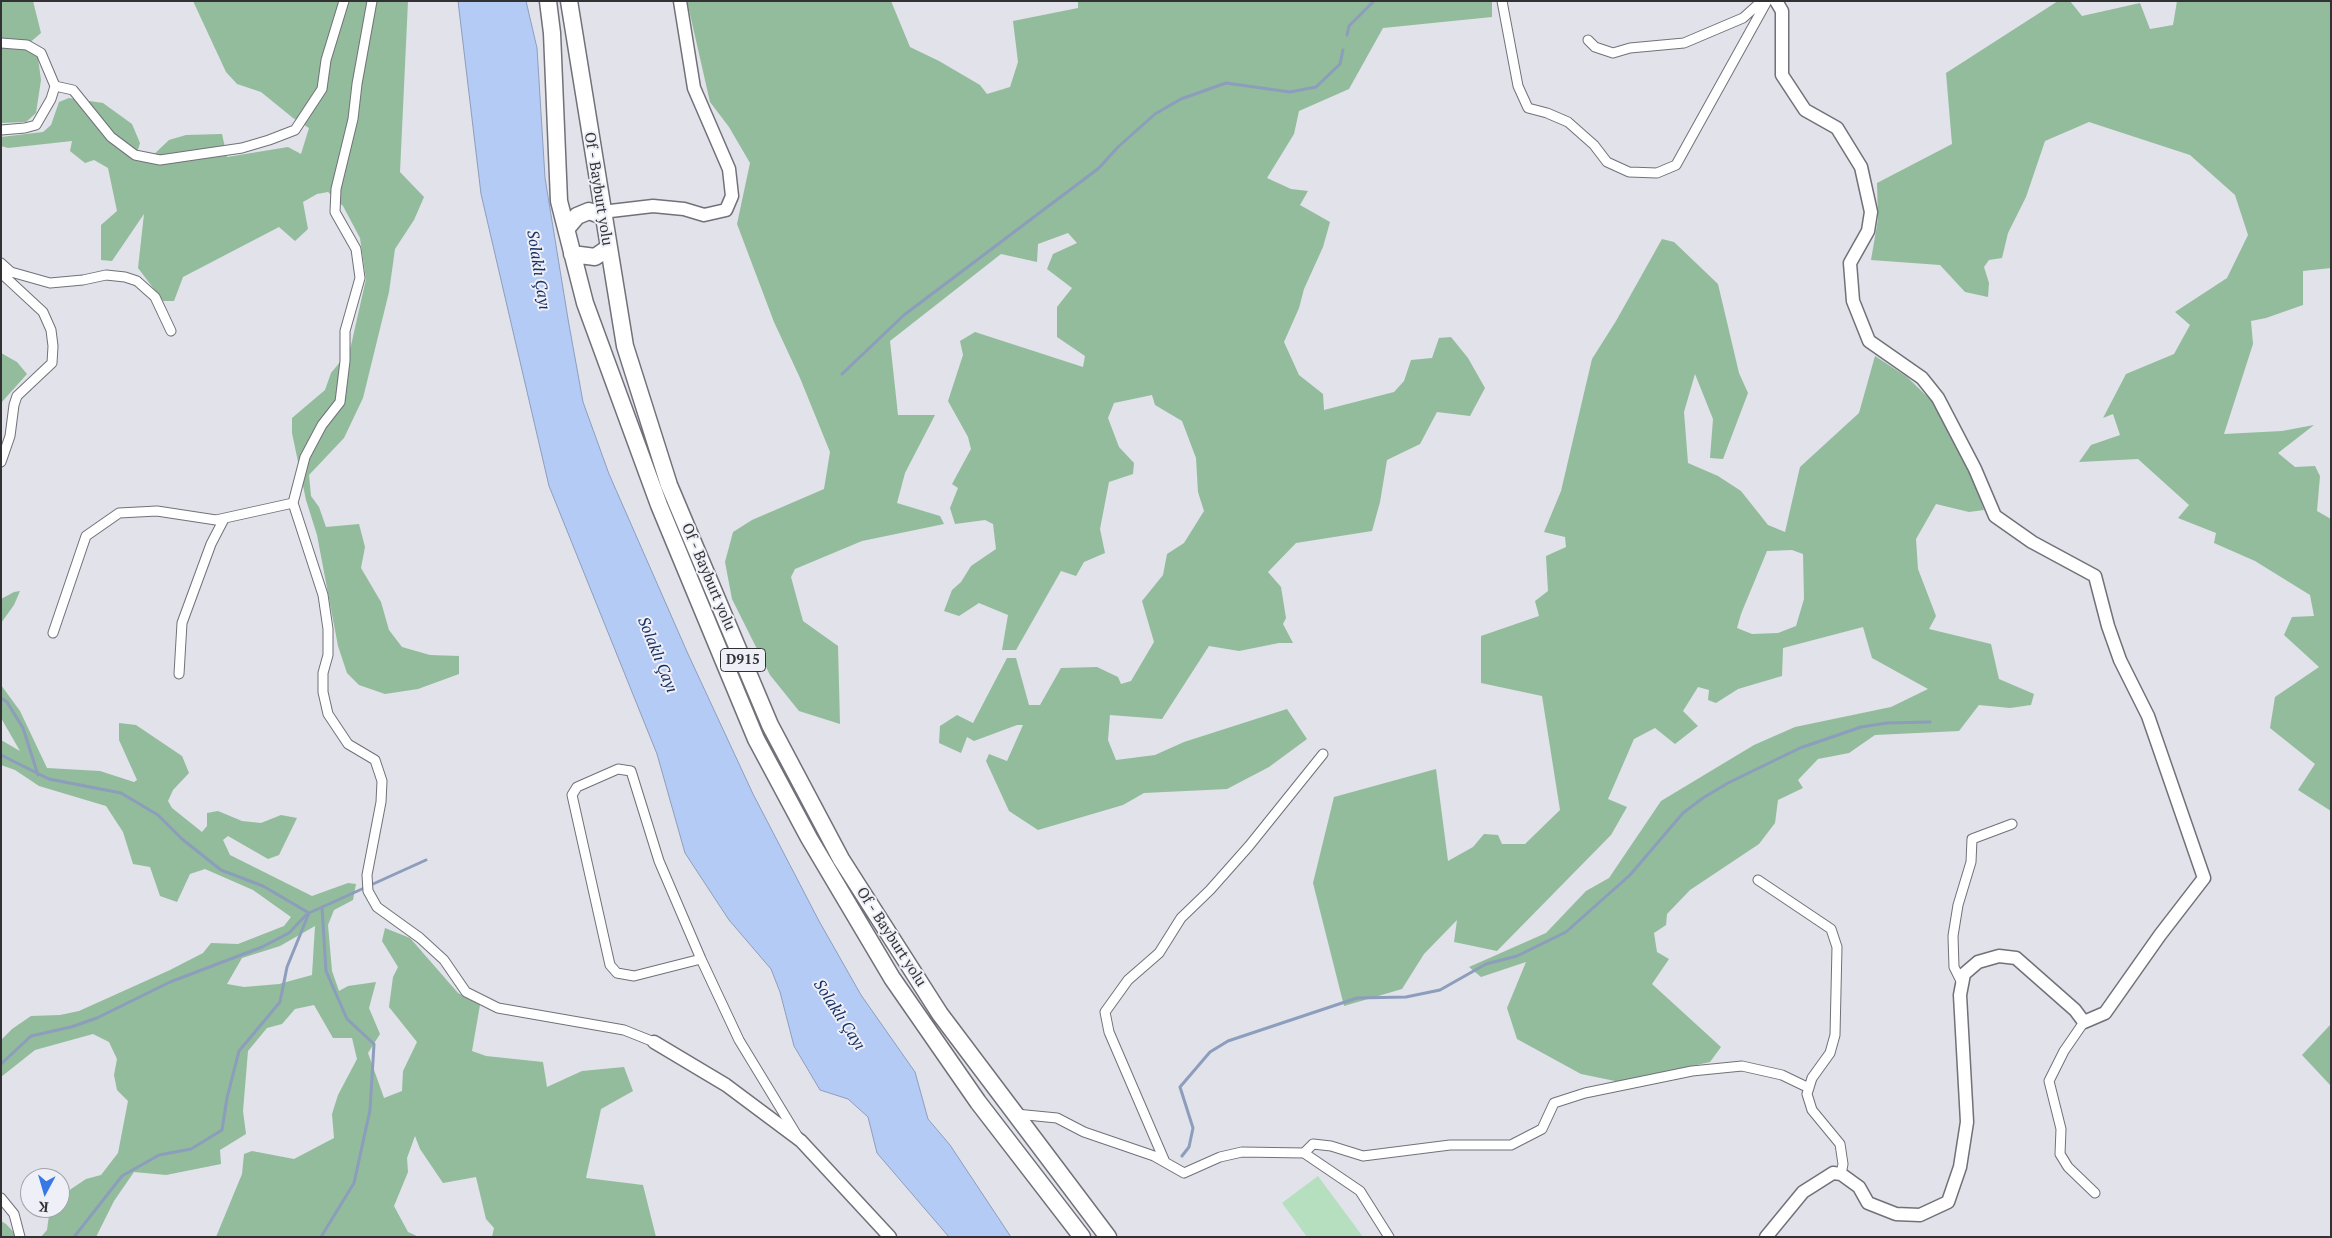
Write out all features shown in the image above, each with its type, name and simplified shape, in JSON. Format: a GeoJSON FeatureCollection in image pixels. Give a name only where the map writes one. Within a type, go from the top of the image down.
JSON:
{"type":"FeatureCollection","features":[{"type":"Feature","properties":{"kind":"highway","name":"Of - Bayburt yolu"},"geometry":{"type":"LineString","coordinates":[[548,1],[552,33],[560,200],[585,303],[659,504],[756,739],[809,838],[892,978],[978,1102],[1082,1237]]}},
{"type":"Feature","properties":{"kind":"highway","name":"Of - Bayburt yolu"},"geometry":{"type":"LineString","coordinates":[[569,1],[602,214],[625,346],[669,484],[770,724],[841,859],[940,1014],[1108,1237]]}},
{"type":"Feature","properties":{"kind":"highway"},"geometry":{"type":"LineString","coordinates":[[566,230],[577,216],[589,211],[602,214]]}},
{"type":"Feature","properties":{"kind":"highway"},"geometry":{"type":"LineString","coordinates":[[572,254],[595,257],[608,248]]}},
{"type":"Feature","properties":{"kind":"street"},"geometry":{"type":"LineString","coordinates":[[55,86],[73,90],[111,137],[135,155],[160,160],[242,148],[295,130],[322,89],[326,60],[344,1]]}},
{"type":"Feature","properties":{"kind":"street"},"geometry":{"type":"LineString","coordinates":[[372,1],[357,84],[353,118],[336,189],[335,212],[356,249],[360,278],[345,330],[345,361],[340,402],[322,425],[305,457],[293,503],[324,595],[328,630],[323,692],[328,714],[348,744],[375,760],[382,781],[381,802],[367,874],[368,891],[377,907],[420,938],[444,960],[466,992],[498,1008],[624,1030],[654,1042],[726,1085],[801,1141],[890,1237]]}},
{"type":"Feature","properties":{"kind":"street"},"geometry":{"type":"LineString","coordinates":[[602,214],[653,206],[684,209],[704,214],[726,210],[732,196],[729,169],[694,88],[680,1]]}},
{"type":"Feature","properties":{"kind":"street"},"geometry":{"type":"LineString","coordinates":[[1502,1],[1518,86],[1528,108],[1547,113],[1568,122],[1594,145],[1607,162],[1629,172],[1657,173],[1676,165],[1766,1]]}},
{"type":"Feature","properties":{"kind":"street"},"geometry":{"type":"LineString","coordinates":[[1588,40],[1595,47],[1613,53],[1630,48],[1684,43],[1743,18],[1762,1]]}},
{"type":"Feature","properties":{"kind":"street"},"geometry":{"type":"LineString","coordinates":[[1776,1],[1782,12],[1782,75],[1805,110],[1837,128],[1861,167],[1871,212],[1868,230],[1850,263],[1854,301],[1869,341],[1922,378],[1938,398],[1975,469],[1995,516],[2032,542],[2095,576],[2108,626],[2120,660],[2148,716],[2204,878],[2160,935],[2105,1013],[2084,1022],[2064,1050],[2049,1081],[2061,1129],[2060,1154],[2068,1167],[2095,1194]]}},
{"type":"Feature","properties":{"kind":"street"},"geometry":{"type":"LineString","coordinates":[[1,43],[27,45],[41,53],[55,86],[51,100],[36,125],[1,130]]}},
{"type":"Feature","properties":{"kind":"street"},"geometry":{"type":"LineString","coordinates":[[1,263],[10,272],[50,284],[106,275],[125,276],[137,281],[155,298],[171,331]]}},
{"type":"Feature","properties":{"kind":"street"},"geometry":{"type":"LineString","coordinates":[[1,273],[43,312],[51,330],[52,363],[17,396],[10,436],[1,462]]}},
{"type":"Feature","properties":{"kind":"street"},"geometry":{"type":"LineString","coordinates":[[1,280],[16,287]]}},
{"type":"Feature","properties":{"kind":"street"},"geometry":{"type":"LineString","coordinates":[[53,633],[86,536],[119,514],[157,511],[200,518],[224,518],[293,503]]}},
{"type":"Feature","properties":{"kind":"street"},"geometry":{"type":"LineString","coordinates":[[179,674],[182,623],[211,544],[224,518]]}},
{"type":"Feature","properties":{"kind":"street"},"geometry":{"type":"LineString","coordinates":[[1165,1162],[1109,1032],[1105,1012],[1128,980],[1159,953],[1180,918],[1210,890],[1249,846],[1323,754]]}},
{"type":"Feature","properties":{"kind":"street"},"geometry":{"type":"LineString","coordinates":[[701,959],[634,976],[618,973],[610,965],[572,795],[577,787],[618,769],[631,771],[659,861],[701,959],[739,1040],[801,1141]]}},
{"type":"Feature","properties":{"kind":"street"},"geometry":{"type":"LineString","coordinates":[[1962,983],[1954,967],[1953,936],[1958,905],[1971,862],[1972,839],[2012,824]]}},
{"type":"Feature","properties":{"kind":"street"},"geometry":{"type":"LineString","coordinates":[[1758,880],[1831,930],[1837,947],[1835,1035],[1830,1053],[1812,1078],[1807,1094],[1812,1110],[1840,1144],[1843,1164],[1841,1174]]}},
{"type":"Feature","properties":{"kind":"street"},"geometry":{"type":"LineString","coordinates":[[1766,1237],[1803,1192],[1833,1173],[1841,1174],[1859,1187],[1868,1202],[1896,1214],[1920,1215],[1948,1202],[1960,1167],[1967,1122],[1960,995],[1964,974],[1978,962],[1999,956],[2016,958],[2075,1010],[2084,1022]]}},
{"type":"Feature","properties":{"kind":"street"},"geometry":{"type":"LineString","coordinates":[[1304,1153],[1314,1144],[1331,1146],[1363,1156],[1450,1145],[1511,1146],[1542,1129],[1554,1103],[1585,1093],[1692,1071],[1742,1066],[1782,1076],[1809,1088]]}},
{"type":"Feature","properties":{"kind":"street"},"geometry":{"type":"LineString","coordinates":[[1016,1114],[1057,1118],[1084,1132],[1124,1145],[1165,1162],[1184,1173],[1220,1157],[1242,1152],[1304,1153],[1360,1191],[1389,1237]]}},
{"type":"Feature","properties":{"kind":"street"},"geometry":{"type":"LineString","coordinates":[[1,1198],[14,1214],[20,1237]]}},
{"type":"Feature","properties":{"kind":"street"},"geometry":{"type":"LineString","coordinates":[[1,1213],[14,1214]]}},
{"type":"Feature","properties":{"kind":"green space"},"geometry":{"type":"Polygon","coordinates":[[[1,1],[33,1],[41,33],[27,45],[38,58],[41,80],[36,113],[26,122],[1,123],[1,1]]]}},
{"type":"Feature","properties":{"kind":"green space"},"geometry":{"type":"Polygon","coordinates":[[[193,1],[408,1],[400,172],[424,197],[414,220],[395,249],[389,292],[363,398],[344,438],[309,475],[311,496],[319,507],[326,527],[359,524],[365,547],[361,568],[381,602],[389,630],[402,647],[430,655],[459,656],[459,674],[418,689],[385,694],[359,685],[347,673],[338,646],[317,535],[306,500],[292,433],[292,418],[325,390],[331,373],[350,350],[366,279],[360,238],[343,206],[328,192],[317,194],[303,202],[308,229],[295,241],[279,227],[183,277],[174,301],[163,301],[138,268],[144,214],[112,261],[101,260],[101,225],[117,211],[108,168],[94,160],[85,163],[70,151],[72,141],[8,148],[1,146],[1,137],[43,132],[51,125],[59,102],[69,98],[103,103],[132,124],[140,143],[135,160],[146,162],[169,140],[186,135],[222,134],[227,157],[288,147],[301,154],[309,128],[293,118],[261,92],[237,84],[226,72],[193,1]]]}},
{"type":"Feature","properties":{"kind":"green space"},"geometry":{"type":"Polygon","coordinates":[[[687,1],[891,1],[910,47],[939,61],[980,85],[987,94],[1010,87],[1018,62],[1013,21],[1078,8],[1078,1],[1492,1],[1492,17],[1383,28],[1349,89],[1299,111],[1294,134],[1267,178],[1291,189],[1308,191],[1300,205],[1330,222],[1323,247],[1304,289],[1299,308],[1284,342],[1299,375],[1323,394],[1324,410],[1394,392],[1404,381],[1411,360],[1432,358],[1439,338],[1451,337],[1468,358],[1485,388],[1470,416],[1437,412],[1420,444],[1387,460],[1380,502],[1372,531],[1296,543],[1268,572],[1281,587],[1286,618],[1283,624],[1293,643],[1279,643],[1239,651],[1209,646],[1162,719],[1110,715],[1108,740],[1116,760],[1155,755],[1184,742],[1287,709],[1307,739],[1269,767],[1227,789],[1144,793],[1123,805],[1038,830],[1009,811],[986,761],[989,754],[1007,761],[1023,725],[1017,725],[974,741],[967,737],[961,753],[939,743],[940,726],[957,715],[973,723],[1007,658],[1016,658],[1029,705],[1040,705],[1061,668],[1097,667],[1118,677],[1121,684],[1131,681],[1154,642],[1142,601],[1163,575],[1167,554],[1184,543],[1204,511],[1198,492],[1196,458],[1182,421],[1155,405],[1152,395],[1114,403],[1108,418],[1119,447],[1134,463],[1133,474],[1109,482],[1100,529],[1105,553],[1084,562],[1076,576],[1061,571],[1016,650],[1002,650],[1008,615],[979,603],[959,616],[944,611],[952,590],[961,582],[971,566],[996,549],[993,524],[985,520],[955,524],[950,508],[958,488],[952,484],[971,449],[968,437],[948,401],[963,355],[960,341],[975,332],[1083,367],[1085,356],[1057,337],[1057,307],[1072,288],[1047,269],[1053,254],[1077,243],[1068,233],[1038,244],[1037,262],[1001,254],[890,341],[898,415],[935,415],[905,473],[897,503],[940,516],[944,524],[862,541],[795,569],[791,577],[803,621],[838,646],[840,724],[799,711],[770,675],[732,599],[725,562],[733,532],[752,520],[824,489],[830,452],[800,378],[774,322],[737,224],[750,163],[729,127],[710,102],[687,1]]]}},
{"type":"Feature","properties":{"kind":"green space"},"geometry":{"type":"Polygon","coordinates":[[[2058,1],[2070,1],[2082,16],[2140,3],[2150,29],[2173,25],[2177,1],[2331,1],[2331,268],[2303,271],[2303,305],[2266,318],[2251,321],[2253,344],[2224,434],[2282,431],[2314,425],[2278,453],[2295,467],[2315,466],[2320,476],[2317,511],[2331,519],[2331,811],[2298,790],[2315,764],[2270,728],[2275,697],[2319,667],[2284,635],[2292,617],[2314,616],[2310,595],[2255,561],[2214,543],[2216,533],[2178,518],[2189,505],[2138,459],[2079,462],[2091,445],[2120,435],[2113,414],[2103,418],[2126,374],[2174,354],[2190,325],[2175,312],[2227,278],[2248,235],[2235,195],[2190,155],[2089,122],[2045,141],[2026,197],[2008,233],[2002,258],[1989,260],[1984,267],[1989,283],[1988,297],[1965,292],[1940,265],[1871,260],[1878,219],[1877,183],[1952,144],[1946,73],[2058,1]]]}},
{"type":"Feature","properties":{"kind":"green space"},"geometry":{"type":"Polygon","coordinates":[[[1662,239],[1674,242],[1718,284],[1739,373],[1748,393],[1723,459],[1710,458],[1713,419],[1695,374],[1684,412],[1688,463],[1718,476],[1741,491],[1768,525],[1785,532],[1800,467],[1859,413],[1875,356],[1907,377],[1937,406],[1968,467],[1984,510],[1969,512],[1936,504],[1916,539],[1918,569],[1936,616],[1929,629],[1991,644],[1999,679],[2034,694],[2031,705],[2010,708],[1979,705],[1959,731],[1875,735],[1849,753],[1818,759],[1798,780],[1803,788],[1778,800],[1775,823],[1759,844],[1690,890],[1667,914],[1666,925],[1654,933],[1657,952],[1669,959],[1652,984],[1721,1047],[1710,1062],[1620,1082],[1581,1074],[1517,1039],[1507,1008],[1526,962],[1481,977],[1469,967],[1546,933],[1586,891],[1609,878],[1661,801],[1754,745],[1795,727],[1891,707],[1928,689],[1872,658],[1863,627],[1783,648],[1782,676],[1738,689],[1716,703],[1708,700],[1709,690],[1698,687],[1683,711],[1698,726],[1675,744],[1655,728],[1634,739],[1608,799],[1627,807],[1611,835],[1497,951],[1454,942],[1457,920],[1424,954],[1402,989],[1344,1006],[1313,883],[1334,797],[1436,769],[1448,861],[1473,847],[1484,834],[1498,835],[1502,844],[1525,844],[1560,810],[1542,696],[1481,683],[1481,636],[1539,616],[1535,601],[1548,591],[1546,556],[1566,547],[1565,537],[1544,532],[1561,491],[1592,359],[1616,321],[1662,239]],[[1792,550],[1767,551],[1737,628],[1752,634],[1778,633],[1796,626],[1804,599],[1803,554],[1792,550]]]}},
{"type":"Feature","properties":{"kind":"green space"},"geometry":{"type":"Polygon","coordinates":[[[1,353],[17,362],[27,374],[1,403],[1,353]]]}},
{"type":"Feature","properties":{"kind":"green space"},"geometry":{"type":"Polygon","coordinates":[[[20,591],[14,605],[1,623],[1,599],[20,591]]]}},
{"type":"Feature","properties":{"kind":"green space"},"geometry":{"type":"Polygon","coordinates":[[[1,685],[20,711],[47,768],[100,771],[134,782],[137,780],[119,740],[119,723],[136,725],[182,756],[189,773],[173,790],[168,801],[172,808],[202,832],[207,826],[207,813],[218,811],[242,821],[261,823],[281,815],[297,818],[279,855],[268,859],[228,836],[223,840],[230,855],[312,896],[348,883],[356,884],[353,900],[334,910],[328,925],[332,971],[339,991],[348,986],[376,982],[369,1008],[380,1034],[368,1053],[384,1098],[402,1091],[403,1071],[417,1042],[389,1007],[393,977],[398,967],[382,941],[385,928],[410,938],[458,993],[480,1005],[472,1051],[486,1056],[543,1062],[547,1087],[582,1071],[624,1067],[633,1091],[601,1109],[586,1178],[643,1185],[656,1237],[492,1237],[494,1228],[486,1219],[476,1177],[443,1183],[420,1149],[415,1136],[407,1158],[408,1172],[394,1206],[408,1232],[419,1237],[216,1237],[242,1174],[244,1154],[252,1151],[294,1159],[334,1138],[332,1114],[338,1095],[357,1059],[352,1038],[333,1038],[314,1005],[295,1009],[282,1024],[267,1028],[248,1051],[243,1111],[246,1134],[220,1150],[221,1164],[166,1175],[134,1172],[114,1201],[96,1237],[41,1237],[47,1230],[49,1218],[70,1218],[71,1189],[86,1179],[101,1175],[118,1153],[128,1101],[117,1090],[114,1075],[117,1059],[109,1042],[93,1034],[35,1050],[1,1077],[1,1040],[12,1029],[31,1016],[60,1015],[79,1011],[203,953],[211,943],[238,944],[284,926],[291,917],[253,890],[205,869],[190,874],[177,902],[160,896],[150,867],[133,864],[123,832],[106,806],[39,786],[15,770],[1,765],[1,740],[20,751],[1,718],[1,685]],[[315,926],[280,946],[242,958],[227,984],[244,987],[279,984],[312,975],[315,926]]]}},
{"type":"Feature","properties":{"kind":"green space"},"geometry":{"type":"Polygon","coordinates":[[[2331,1024],[2331,1086],[2302,1055],[2331,1024]]]}},
{"type":"Feature","properties":{"kind":"green space"},"geometry":{"type":"Polygon","coordinates":[[[1318,1176],[1363,1237],[1307,1237],[1282,1203],[1318,1176]]]}},
{"type":"Feature","properties":{"kind":"green space"},"geometry":{"type":"Polygon","coordinates":[[[1,1221],[6,1224],[18,1237],[1,1237],[1,1221]]]}},
{"type":"Feature","properties":{"kind":"water","name":"Solaklı Çayı"},"geometry":{"type":"Polygon","coordinates":[[[458,1],[526,1],[537,48],[545,178],[568,319],[583,402],[609,474],[688,654],[753,794],[819,921],[861,995],[915,1072],[928,1119],[950,1145],[1011,1237],[949,1237],[877,1153],[868,1117],[848,1099],[820,1090],[794,1046],[780,992],[771,969],[729,920],[685,853],[657,754],[549,486],[481,194],[458,1]]]}},
{"type":"Feature","properties":{"kind":"waterway"},"geometry":{"type":"LineString","coordinates":[[1347,35],[1349,26],[1374,1]]}},
{"type":"Feature","properties":{"kind":"waterway"},"geometry":{"type":"LineString","coordinates":[[842,374],[904,315],[1099,168],[1118,147],[1155,114],[1181,99],[1226,83],[1290,92],[1316,87],[1340,64],[1343,50]]}},
{"type":"Feature","properties":{"kind":"waterway"},"geometry":{"type":"LineString","coordinates":[[1,698],[7,702],[23,728],[38,775]]}},
{"type":"Feature","properties":{"kind":"waterway"},"geometry":{"type":"LineString","coordinates":[[1182,1156],[1189,1147],[1193,1128],[1180,1087],[1210,1052],[1228,1041],[1357,998],[1406,997],[1440,990],[1486,964],[1517,956],[1566,932],[1630,875],[1683,813],[1728,783],[1800,748],[1861,727],[1887,723],[1930,722]]}},
{"type":"Feature","properties":{"kind":"waterway"},"geometry":{"type":"LineString","coordinates":[[1,755],[49,779],[121,793],[158,815],[182,839],[221,870],[263,886],[309,913],[426,860]]}},
{"type":"Feature","properties":{"kind":"waterway"},"geometry":{"type":"LineString","coordinates":[[321,1237],[354,1183],[370,1110],[374,1044],[347,1019],[326,971],[322,907]]}},
{"type":"Feature","properties":{"kind":"waterway"},"geometry":{"type":"LineString","coordinates":[[74,1237],[122,1176],[159,1155],[191,1149],[222,1130],[227,1098],[239,1051],[280,1002],[287,967],[309,913]]}},
{"type":"Feature","properties":{"kind":"waterway"},"geometry":{"type":"LineString","coordinates":[[1,1064],[31,1036],[71,1027],[97,1018],[170,982],[262,947],[289,933],[306,915]]}}]}
